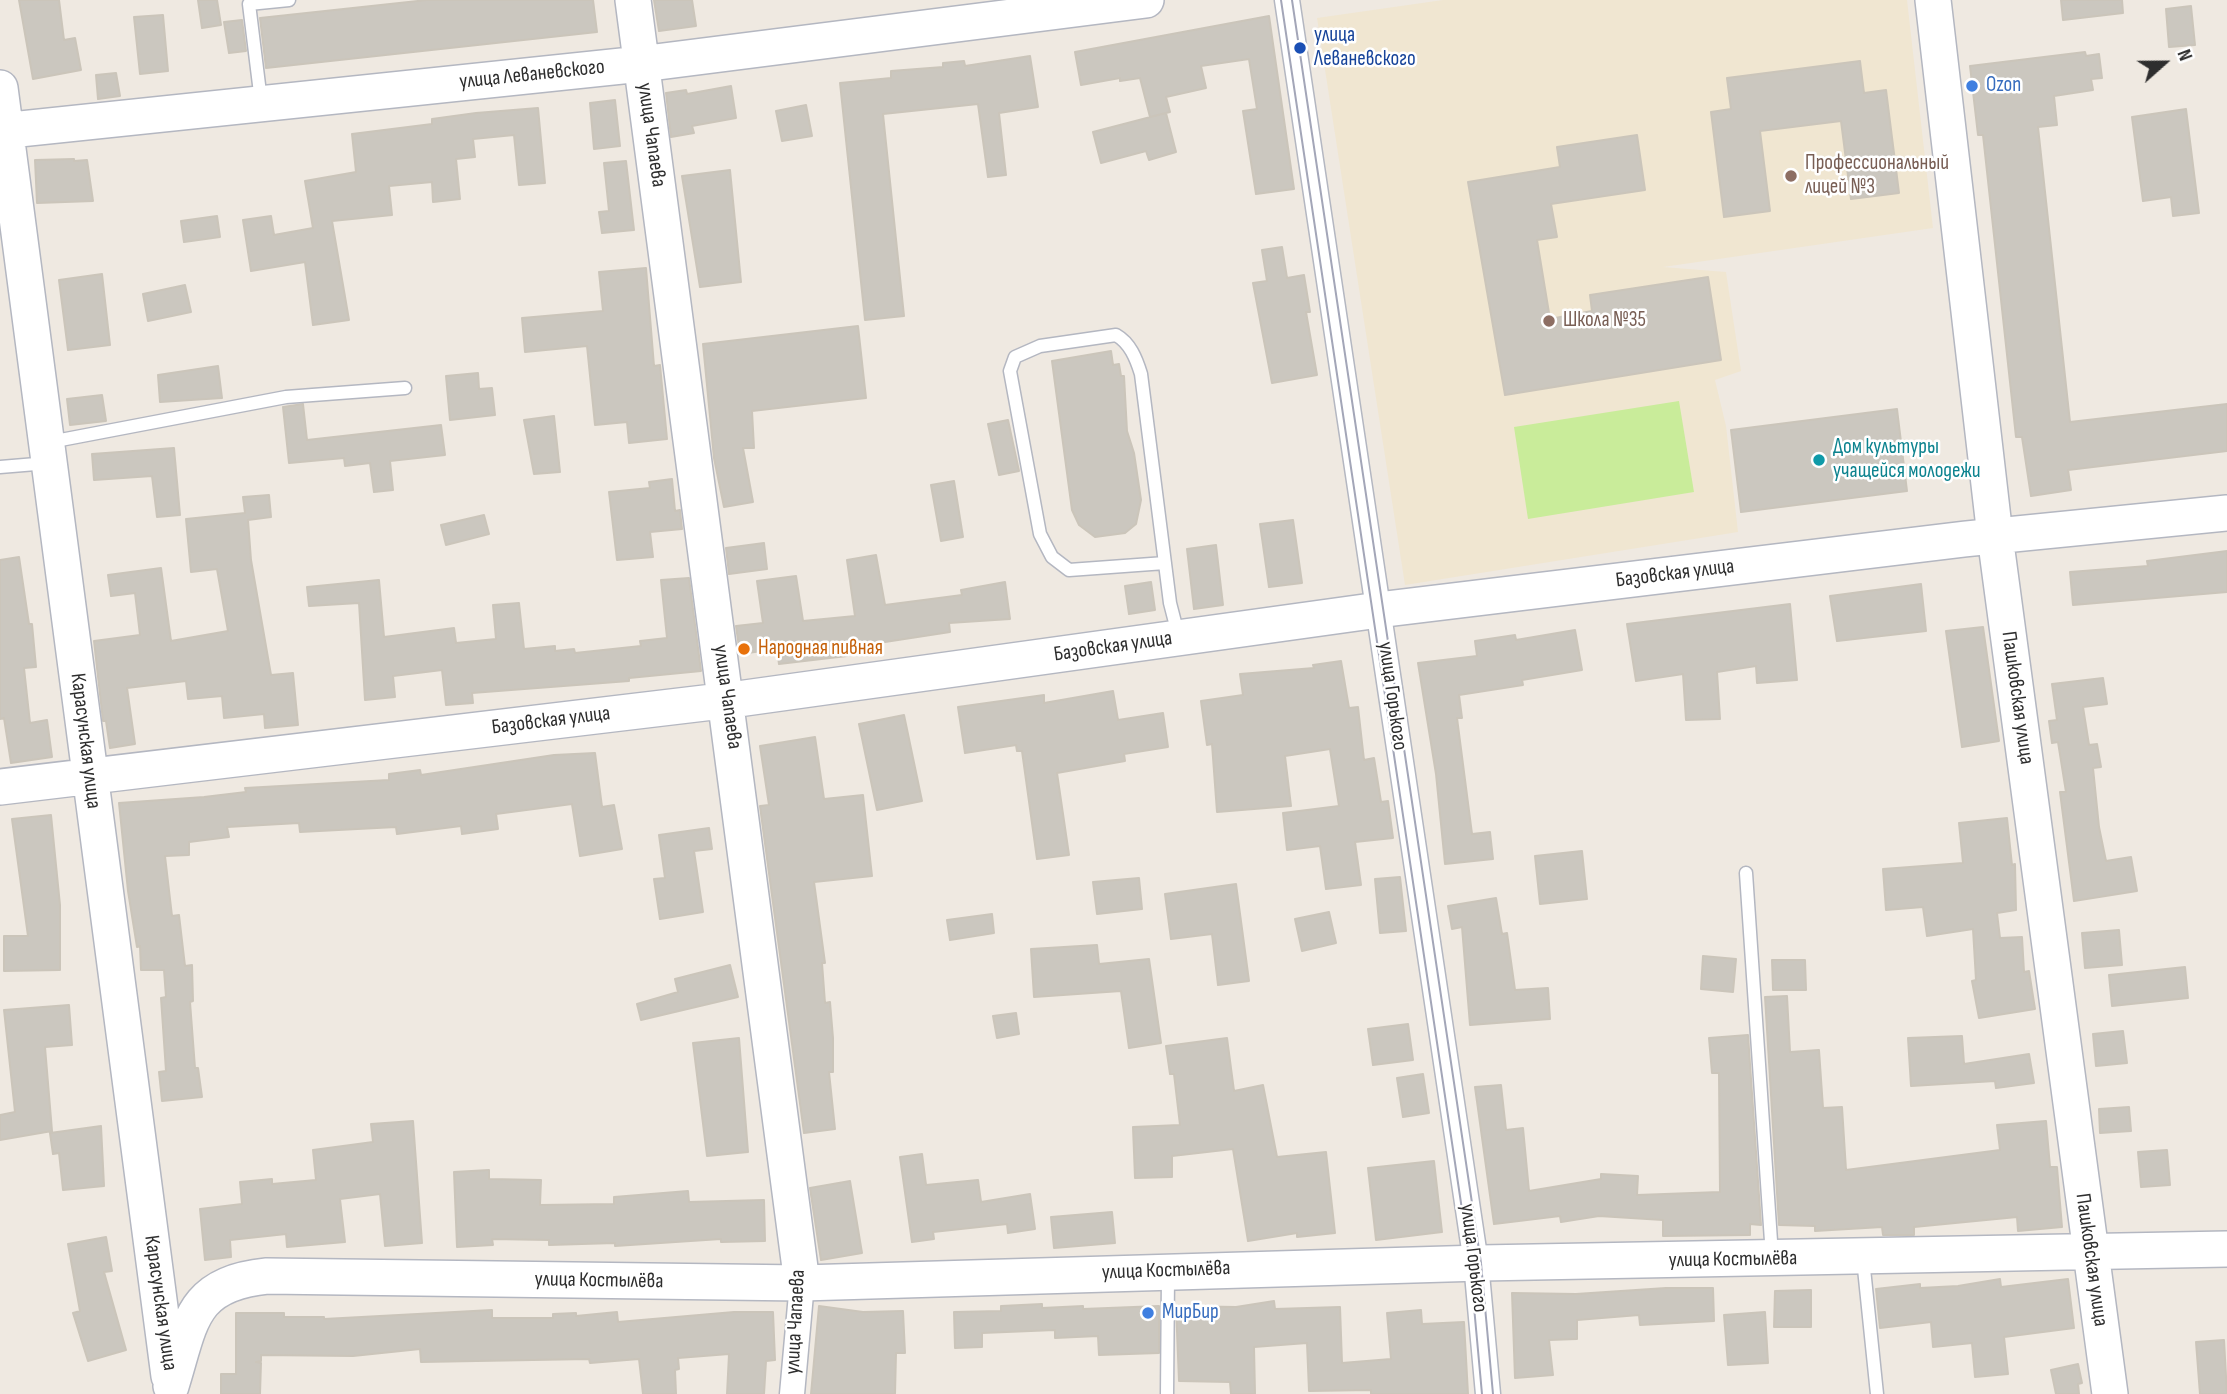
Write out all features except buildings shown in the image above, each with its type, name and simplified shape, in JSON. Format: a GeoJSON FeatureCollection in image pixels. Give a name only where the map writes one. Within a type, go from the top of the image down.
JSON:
{"type":"FeatureCollection","features":[{"type":"Feature","properties":{"kind":"street","name":"улица Чапаева"},"geometry":{"type":"LineString","coordinates":[[633,0],[802,1283],[792,1394]]}},
{"type":"Feature","properties":{"kind":"street","name":"улица Леваневского"},"geometry":{"type":"LineString","coordinates":[[3,131],[641,64],[1146,0]]}},
{"type":"Feature","properties":{"kind":"street","name":"улица Горького"},"geometry":{"type":"LineString","coordinates":[[1287,0],[1476,1263],[1488,1394]]}},
{"type":"Feature","properties":{"kind":"street","name":"Пашковская улица"},"geometry":{"type":"LineString","coordinates":[[1933,0],[1995,536],[2110,1394]]}},
{"type":"Feature","properties":{"kind":"street","name":"Карасунская улица"},"geometry":{"type":"LineString","coordinates":[[0,88],[3,131],[170,1390]]}},
{"type":"Feature","properties":{"kind":"street","name":"Базовская улица"},"geometry":{"type":"LineString","coordinates":[[0,787],[727,701],[1380,610],[1995,536],[2227,513]]}},
{"type":"Feature","properties":{"kind":"street","name":"улица Костылёва"},"geometry":{"type":"LineString","coordinates":[[170,1390],[191,1324],[202,1302],[216,1289],[237,1279],[267,1276],[802,1283],[1476,1263],[1772,1260],[2227,1250]]}},
{"type":"Feature","properties":{"kind":"lane"},"geometry":{"type":"LineString","coordinates":[[261,104],[249,4],[289,0]]}},
{"type":"Feature","properties":{"kind":"lane"},"geometry":{"type":"LineString","coordinates":[[1165,563],[1069,570],[1052,557],[1040,534],[1010,372],[1015,356],[1040,346],[1116,335],[1125,340],[1141,374],[1165,563],[1170,603],[1179,638]]}},
{"type":"Feature","properties":{"kind":"lane"},"geometry":{"type":"LineString","coordinates":[[0,467],[47,453],[286,397],[405,388]]}},
{"type":"Feature","properties":{"kind":"lane"},"geometry":{"type":"LineString","coordinates":[[1746,873],[1772,1260]]}},
{"type":"Feature","properties":{"kind":"lane"},"geometry":{"type":"LineString","coordinates":[[1863,1258],[1877,1394]]}},
{"type":"Feature","properties":{"kind":"lane"},"geometry":{"type":"LineString","coordinates":[[1167,1394],[1168,1271]]}},
{"type":"Feature","properties":{"kind":"shaded area","name":"Школа №35"},"geometry":{"type":"Polygon","coordinates":[[[1443,0],[1907,0],[1933,228],[1663,267],[1726,272],[1741,371],[1715,380],[1726,426],[1738,532],[1405,585],[1317,18],[1443,0]]]}},
{"type":"Feature","properties":{"kind":"green space"},"geometry":{"type":"Polygon","coordinates":[[[1679,401],[1694,492],[1528,519],[1514,427],[1679,401]]]}},
{"type":"Feature","properties":{"kind":"tram line"},"geometry":{"type":"LineString","coordinates":[[1281,0],[1470,1263],[1482,1394]]}},
{"type":"Feature","properties":{"kind":"tram line"},"geometry":{"type":"LineString","coordinates":[[1292,0],[1481,1263],[1493,1394]]}},
{"type":"Feature","properties":{"kind":"place","name":"улица Леваневского"},"geometry":{"type":"Point","coordinates":[1300,48]}},
{"type":"Feature","properties":{"kind":"place","name":"Ozon"},"geometry":{"type":"Point","coordinates":[1972,86]}},
{"type":"Feature","properties":{"kind":"place","name":"Профессиональный лицей №3"},"geometry":{"type":"Point","coordinates":[1791,176]}},
{"type":"Feature","properties":{"kind":"place","name":"Школа №35"},"geometry":{"type":"Point","coordinates":[1549,321]}},
{"type":"Feature","properties":{"kind":"place","name":"Дом культуры учащейся молодежи"},"geometry":{"type":"Point","coordinates":[1819,460]}},
{"type":"Feature","properties":{"kind":"place","name":"Народная пивная"},"geometry":{"type":"Point","coordinates":[744,649]}},
{"type":"Feature","properties":{"kind":"place","name":"МирБир"},"geometry":{"type":"Point","coordinates":[1148,1313]}}]}
